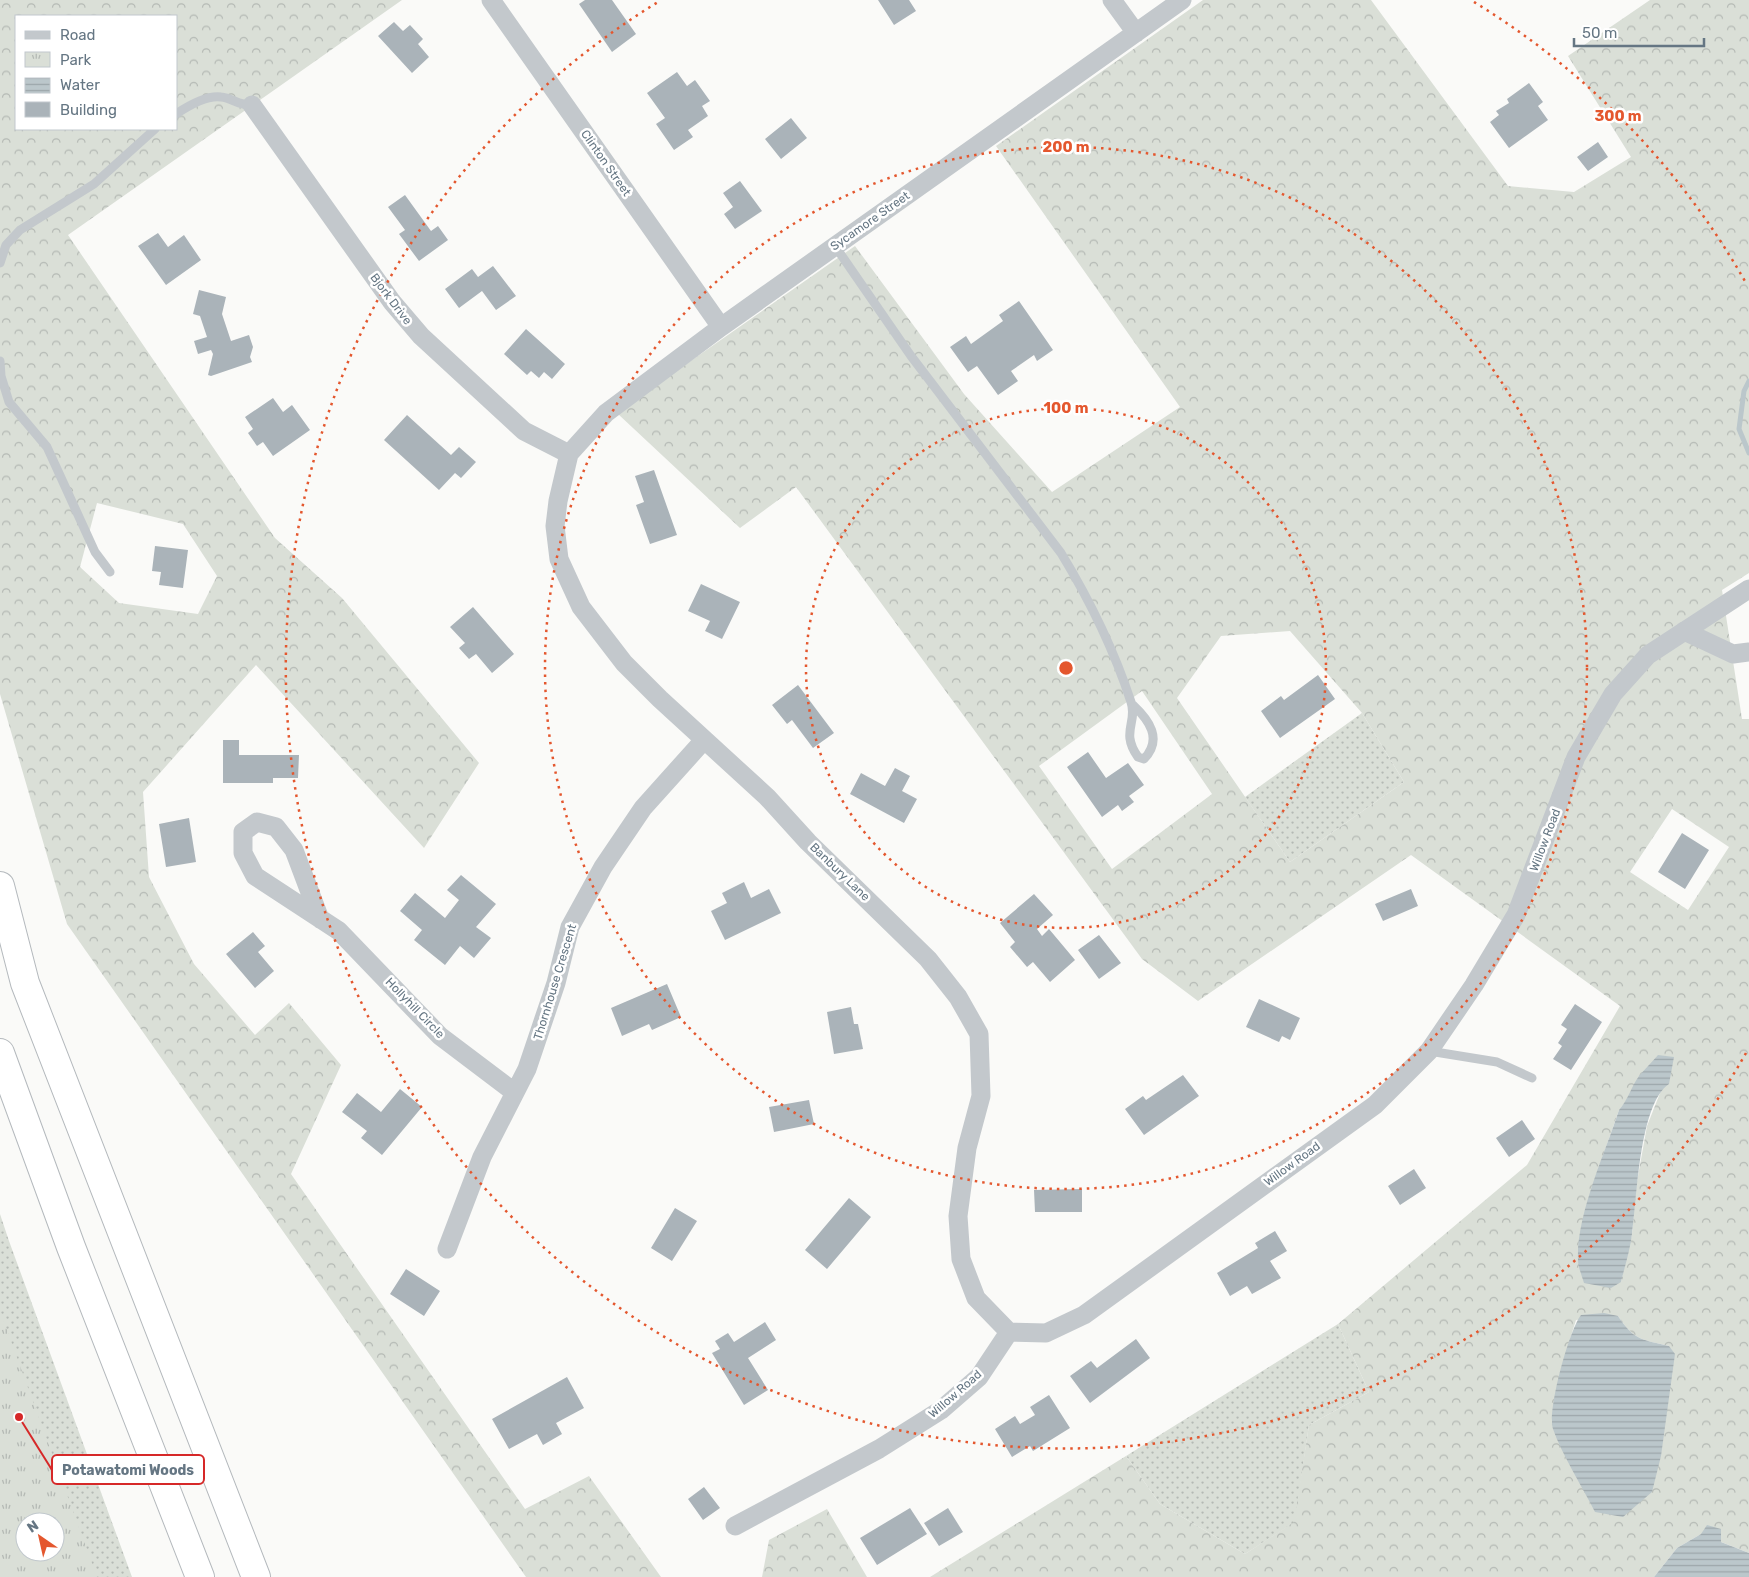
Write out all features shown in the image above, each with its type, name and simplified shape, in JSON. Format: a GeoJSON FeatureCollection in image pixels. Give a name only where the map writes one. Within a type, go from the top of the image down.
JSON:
{"type":"FeatureCollection","features":[{"type":"Feature","properties":{"kind":"highway"},"geometry":{"type":"LineString","coordinates":[[0,886],[25,983],[256,1577]]}},
{"type":"Feature","properties":{"kind":"highway"},"geometry":{"type":"LineString","coordinates":[[0,1053],[71,1247],[200,1577]]}},
{"type":"Feature","properties":{"kind":"street","name":"Clinton Street"},"geometry":{"type":"LineString","coordinates":[[491,0],[721,327]]}},
{"type":"Feature","properties":{"kind":"street"},"geometry":{"type":"LineString","coordinates":[[1112,0],[1136,33]]}},
{"type":"Feature","properties":{"kind":"street","name":"Sycamore Street"},"geometry":{"type":"LineString","coordinates":[[569,454],[606,413],[721,327],[1182,0]]}},
{"type":"Feature","properties":{"kind":"street","name":"Bjork Drive"},"geometry":{"type":"LineString","coordinates":[[252,105],[388,297],[420,336],[524,431],[569,454]]}},
{"type":"Feature","properties":{"kind":"street","name":"Banbury Lane"},"geometry":{"type":"LineString","coordinates":[[569,454],[558,501],[555,526],[558,559],[581,607],[624,662],[704,740],[767,797],[808,842],[928,959],[958,997],[978,1034],[981,1096],[967,1148],[958,1216],[961,1258],[976,1298],[1009,1332]]}},
{"type":"Feature","properties":{"kind":"street","name":"Willow Road"},"geometry":{"type":"LineString","coordinates":[[735,1526],[878,1449],[941,1410],[979,1377],[1009,1332],[1046,1333],[1084,1315],[1375,1106],[1429,1051],[1474,985],[1516,916],[1576,757],[1613,694],[1648,655],[1749,589]]}},
{"type":"Feature","properties":{"kind":"street"},"geometry":{"type":"LineString","coordinates":[[1684,631],[1733,654],[1749,652]]}},
{"type":"Feature","properties":{"kind":"street","name":"Thornhouse Crescent"},"geometry":{"type":"LineString","coordinates":[[448,1249],[482,1157],[527,1069],[570,927],[603,867],[643,808],[704,740]]}},
{"type":"Feature","properties":{"kind":"street","name":"Hollyhill Circle"},"geometry":{"type":"LineString","coordinates":[[320,919],[294,850],[276,827],[257,822],[243,832],[243,854],[255,876],[345,937],[440,1036],[514,1092]]}},
{"type":"Feature","properties":{"kind":"lane"},"geometry":{"type":"LineString","coordinates":[[178,113],[208,98],[222,97],[244,106],[252,105]]}},
{"type":"Feature","properties":{"kind":"lane"},"geometry":{"type":"LineString","coordinates":[[0,263],[6,245],[20,230],[94,184],[154,130]]}},
{"type":"Feature","properties":{"kind":"lane"},"geometry":{"type":"LineString","coordinates":[[835,246],[912,356],[1061,553],[1077,580],[1111,650],[1133,705],[1145,716],[1153,729],[1154,740],[1149,753],[1144,759],[1138,757],[1128,737],[1133,705]]}},
{"type":"Feature","properties":{"kind":"lane"},"geometry":{"type":"LineString","coordinates":[[0,361],[1,376],[9,402],[47,447],[95,552],[110,572]]}},
{"type":"Feature","properties":{"kind":"lane"},"geometry":{"type":"LineString","coordinates":[[1429,1051],[1497,1062],[1532,1078]]}},
{"type":"Feature","properties":{"kind":"green space"},"geometry":{"type":"Polygon","coordinates":[[[0,0],[402,0],[68,235],[275,538],[342,598],[479,763],[424,848],[256,665],[143,792],[149,877],[194,964],[255,1035],[289,1003],[341,1065],[291,1174],[525,1509],[589,1476],[661,1577],[526,1577],[67,924],[0,694],[0,0]],[[97,503],[80,567],[119,603],[198,614],[217,576],[183,524],[97,503]]]}},
{"type":"Feature","properties":{"kind":"green space"},"geometry":{"type":"Polygon","coordinates":[[[1203,0],[1371,0],[1508,186],[1574,192],[1631,157],[1568,56],[1650,0],[1749,0],[1749,573],[1722,590],[1742,719],[1749,719],[1749,1553],[1701,1534],[1677,1548],[1654,1577],[930,1577],[1126,1456],[1160,1504],[1245,1554],[1294,1522],[1309,1425],[1369,1392],[1338,1324],[1527,1165],[1620,1006],[1411,855],[1198,1001],[1142,959],[796,487],[740,528],[618,414],[632,402],[855,246],[964,394],[1052,492],[1180,407],[996,146],[1203,0]],[[1290,631],[1221,636],[1177,698],[1290,862],[1404,782],[1362,713],[1290,631]],[[1142,691],[1039,766],[1112,869],[1212,794],[1142,691]],[[1672,809],[1630,872],[1688,910],[1729,847],[1672,809]],[[1662,1088],[1628,1099],[1619,1110],[1599,1166],[1583,1222],[1578,1261],[1621,1282],[1632,1234],[1636,1187],[1647,1126],[1662,1088]],[[1618,1316],[1576,1320],[1557,1387],[1553,1428],[1669,1346],[1639,1338],[1629,1330],[1618,1316]]]}},
{"type":"Feature","properties":{"kind":"green space"},"geometry":{"type":"Polygon","coordinates":[[[1362,713],[1404,782],[1290,862],[1245,797],[1362,713]]]}},
{"type":"Feature","properties":{"kind":"green space"},"geometry":{"type":"Polygon","coordinates":[[[0,1214],[132,1577],[17,1577],[0,1530],[0,1214]]]}},
{"type":"Feature","properties":{"kind":"green space"},"geometry":{"type":"Polygon","coordinates":[[[0,1311],[97,1577],[0,1577],[0,1311]]]}},
{"type":"Feature","properties":{"kind":"green space"},"geometry":{"type":"Polygon","coordinates":[[[1338,1324],[1369,1392],[1309,1425],[1295,1522],[1245,1554],[1160,1504],[1126,1456],[1338,1324]]]}},
{"type":"Feature","properties":{"kind":"green space"},"geometry":{"type":"Polygon","coordinates":[[[827,1509],[867,1577],[762,1577],[769,1540],[827,1509]]]}},
{"type":"Feature","properties":{"kind":"water"},"geometry":{"type":"Polygon","coordinates":[[[1658,1055],[1674,1057],[1669,1084],[1659,1095],[1651,1111],[1645,1131],[1631,1240],[1621,1282],[1611,1288],[1584,1283],[1578,1263],[1579,1243],[1592,1185],[1619,1110],[1639,1076],[1658,1055]]]}},
{"type":"Feature","properties":{"kind":"water"},"geometry":{"type":"Polygon","coordinates":[[[1604,1313],[1618,1316],[1634,1335],[1669,1346],[1675,1354],[1661,1456],[1652,1492],[1623,1517],[1595,1512],[1562,1449],[1553,1429],[1552,1420],[1560,1371],[1576,1323],[1581,1315],[1604,1313]]]}},
{"type":"Feature","properties":{"kind":"water"},"geometry":{"type":"Polygon","coordinates":[[[1707,1525],[1721,1529],[1721,1542],[1749,1553],[1749,1577],[1654,1577],[1677,1548],[1701,1534],[1707,1525]]]}},
{"type":"Feature","properties":{"kind":"building"},"geometry":{"type":"Polygon","coordinates":[[[585,0],[612,0],[636,34],[612,52],[579,4],[585,0]]]}},
{"type":"Feature","properties":{"kind":"building"},"geometry":{"type":"Polygon","coordinates":[[[878,0],[909,0],[916,11],[894,25],[878,0]]]}},
{"type":"Feature","properties":{"kind":"building"},"geometry":{"type":"Polygon","coordinates":[[[394,22],[403,31],[410,25],[423,39],[418,44],[429,57],[412,73],[378,36],[394,22]]]}},
{"type":"Feature","properties":{"kind":"building"},"geometry":{"type":"Polygon","coordinates":[[[677,72],[687,86],[695,80],[710,101],[702,106],[708,116],[688,130],[693,137],[674,150],[656,124],[665,118],[647,93],[677,72]]]}},
{"type":"Feature","properties":{"kind":"building"},"geometry":{"type":"Polygon","coordinates":[[[1529,83],[1543,102],[1538,106],[1548,120],[1509,148],[1490,122],[1499,115],[1496,111],[1509,103],[1507,99],[1529,83]]]}},
{"type":"Feature","properties":{"kind":"building"},"geometry":{"type":"Polygon","coordinates":[[[791,118],[807,138],[781,159],[765,139],[791,118]]]}},
{"type":"Feature","properties":{"kind":"building"},"geometry":{"type":"Polygon","coordinates":[[[1598,142],[1608,157],[1588,171],[1577,157],[1598,142]]]}},
{"type":"Feature","properties":{"kind":"building"},"geometry":{"type":"Polygon","coordinates":[[[740,181],[762,211],[735,229],[724,214],[733,207],[723,193],[740,181]]]}},
{"type":"Feature","properties":{"kind":"building"},"geometry":{"type":"Polygon","coordinates":[[[405,195],[431,231],[438,226],[448,240],[419,261],[399,234],[405,230],[388,207],[405,195]]]}},
{"type":"Feature","properties":{"kind":"building"},"geometry":{"type":"Polygon","coordinates":[[[158,233],[168,247],[184,235],[201,260],[166,285],[138,246],[158,233]]]}},
{"type":"Feature","properties":{"kind":"building"},"geometry":{"type":"Polygon","coordinates":[[[493,266],[516,296],[496,310],[482,291],[459,308],[445,289],[472,269],[478,277],[493,266]]]}},
{"type":"Feature","properties":{"kind":"building"},"geometry":{"type":"Polygon","coordinates":[[[199,290],[226,297],[222,314],[231,341],[249,335],[253,347],[250,357],[252,362],[211,376],[208,375],[213,354],[211,350],[198,354],[194,341],[207,337],[200,316],[193,314],[199,290]]]}},
{"type":"Feature","properties":{"kind":"building"},"geometry":{"type":"Polygon","coordinates":[[[1019,301],[1053,350],[1037,361],[1034,355],[1011,371],[1018,381],[998,395],[977,366],[968,372],[950,347],[966,336],[971,344],[1003,321],[999,315],[1019,301]]]}},
{"type":"Feature","properties":{"kind":"building"},"geometry":{"type":"Polygon","coordinates":[[[526,329],[565,364],[552,379],[544,372],[539,378],[531,371],[527,375],[504,354],[526,329]]]}},
{"type":"Feature","properties":{"kind":"building"},"geometry":{"type":"Polygon","coordinates":[[[273,398],[283,412],[292,405],[310,430],[273,456],[263,442],[257,446],[248,433],[253,429],[245,417],[273,398]]]}},
{"type":"Feature","properties":{"kind":"building"},"geometry":{"type":"Polygon","coordinates":[[[407,415],[451,455],[459,447],[476,462],[461,478],[455,473],[439,490],[384,440],[407,415]]]}},
{"type":"Feature","properties":{"kind":"building"},"geometry":{"type":"Polygon","coordinates":[[[654,470],[677,535],[650,544],[636,505],[644,502],[635,476],[654,470]]]}},
{"type":"Feature","properties":{"kind":"building"},"geometry":{"type":"Polygon","coordinates":[[[155,546],[188,550],[183,588],[159,585],[161,572],[152,571],[155,546]]]}},
{"type":"Feature","properties":{"kind":"building"},"geometry":{"type":"Polygon","coordinates":[[[701,584],[740,602],[722,639],[705,631],[710,621],[688,611],[701,584]]]}},
{"type":"Feature","properties":{"kind":"building"},"geometry":{"type":"Polygon","coordinates":[[[473,607],[514,654],[492,673],[476,654],[469,659],[459,648],[465,643],[450,627],[473,607]]]}},
{"type":"Feature","properties":{"kind":"building"},"geometry":{"type":"Polygon","coordinates":[[[1318,675],[1335,699],[1280,738],[1261,711],[1281,696],[1284,700],[1318,675]]]}},
{"type":"Feature","properties":{"kind":"building"},"geometry":{"type":"Polygon","coordinates":[[[798,685],[834,733],[813,748],[792,720],[787,724],[772,705],[798,685]]]}},
{"type":"Feature","properties":{"kind":"building"},"geometry":{"type":"Polygon","coordinates":[[[223,740],[239,740],[239,755],[299,755],[298,778],[273,778],[273,783],[223,783],[223,740]]]}},
{"type":"Feature","properties":{"kind":"building"},"geometry":{"type":"Polygon","coordinates":[[[1088,752],[1106,778],[1128,763],[1144,785],[1129,796],[1134,802],[1122,811],[1118,805],[1102,817],[1067,767],[1088,752]]]}},
{"type":"Feature","properties":{"kind":"building"},"geometry":{"type":"Polygon","coordinates":[[[895,768],[910,776],[902,791],[917,799],[904,823],[850,794],[861,773],[885,786],[895,768]]]}},
{"type":"Feature","properties":{"kind":"building"},"geometry":{"type":"Polygon","coordinates":[[[189,818],[196,862],[166,867],[159,824],[189,818]]]}},
{"type":"Feature","properties":{"kind":"building"},"geometry":{"type":"Polygon","coordinates":[[[1682,833],[1709,850],[1685,889],[1658,872],[1682,833]]]}},
{"type":"Feature","properties":{"kind":"building"},"geometry":{"type":"Polygon","coordinates":[[[461,875],[496,904],[476,927],[491,938],[474,958],[460,946],[445,965],[414,940],[422,930],[400,911],[415,893],[445,918],[459,900],[447,890],[461,875]]]}},
{"type":"Feature","properties":{"kind":"building"},"geometry":{"type":"Polygon","coordinates":[[[744,882],[751,898],[769,889],[781,913],[725,940],[711,911],[727,903],[722,893],[744,882]]]}},
{"type":"Feature","properties":{"kind":"building"},"geometry":{"type":"Polygon","coordinates":[[[1411,889],[1418,906],[1383,921],[1375,904],[1411,889]]]}},
{"type":"Feature","properties":{"kind":"building"},"geometry":{"type":"Polygon","coordinates":[[[1034,894],[1053,915],[1037,929],[1042,936],[1049,929],[1075,960],[1050,982],[1033,962],[1027,967],[1010,947],[1015,942],[1000,923],[1034,894]]]}},
{"type":"Feature","properties":{"kind":"building"},"geometry":{"type":"Polygon","coordinates":[[[253,932],[265,946],[258,952],[274,971],[255,988],[226,954],[253,932]]]}},
{"type":"Feature","properties":{"kind":"building"},"geometry":{"type":"Polygon","coordinates":[[[1099,935],[1121,963],[1099,979],[1078,950],[1099,935]]]}},
{"type":"Feature","properties":{"kind":"building"},"geometry":{"type":"Polygon","coordinates":[[[667,984],[681,1017],[652,1030],[649,1024],[622,1036],[611,1008],[667,984]]]}},
{"type":"Feature","properties":{"kind":"building"},"geometry":{"type":"Polygon","coordinates":[[[1259,999],[1300,1018],[1290,1040],[1282,1036],[1279,1042],[1246,1027],[1259,999]]]}},
{"type":"Feature","properties":{"kind":"building"},"geometry":{"type":"Polygon","coordinates":[[[1575,1004],[1602,1022],[1571,1070],[1553,1059],[1562,1046],[1558,1043],[1567,1029],[1561,1025],[1575,1004]]]}},
{"type":"Feature","properties":{"kind":"building"},"geometry":{"type":"Polygon","coordinates":[[[851,1007],[854,1024],[858,1024],[863,1049],[834,1054],[827,1012],[851,1007]]]}},
{"type":"Feature","properties":{"kind":"building"},"geometry":{"type":"Polygon","coordinates":[[[1183,1075],[1199,1096],[1144,1135],[1125,1109],[1143,1096],[1146,1100],[1183,1075]]]}},
{"type":"Feature","properties":{"kind":"building"},"geometry":{"type":"Polygon","coordinates":[[[400,1089],[422,1107],[382,1155],[361,1138],[367,1131],[342,1112],[357,1093],[381,1112],[400,1089]]]}},
{"type":"Feature","properties":{"kind":"building"},"geometry":{"type":"Polygon","coordinates":[[[809,1100],[814,1124],[774,1132],[769,1107],[809,1100]]]}},
{"type":"Feature","properties":{"kind":"building"},"geometry":{"type":"Polygon","coordinates":[[[1522,1120],[1535,1139],[1509,1157],[1496,1138],[1522,1120]]]}},
{"type":"Feature","properties":{"kind":"building"},"geometry":{"type":"Polygon","coordinates":[[[1414,1169],[1426,1188],[1400,1205],[1388,1186],[1414,1169]]]}},
{"type":"Feature","properties":{"kind":"building"},"geometry":{"type":"Polygon","coordinates":[[[1082,1189],[1082,1212],[1035,1212],[1034,1190],[1082,1189]]]}},
{"type":"Feature","properties":{"kind":"building"},"geometry":{"type":"Polygon","coordinates":[[[849,1198],[871,1217],[827,1269],[805,1250],[849,1198]]]}},
{"type":"Feature","properties":{"kind":"building"},"geometry":{"type":"Polygon","coordinates":[[[675,1208],[697,1221],[672,1261],[651,1248],[675,1208]]]}},
{"type":"Feature","properties":{"kind":"building"},"geometry":{"type":"Polygon","coordinates":[[[1275,1231],[1287,1251],[1270,1261],[1281,1278],[1252,1294],[1247,1286],[1230,1296],[1217,1273],[1258,1248],[1255,1243],[1275,1231]]]}},
{"type":"Feature","properties":{"kind":"building"},"geometry":{"type":"Polygon","coordinates":[[[406,1269],[440,1291],[424,1316],[390,1294],[406,1269]]]}},
{"type":"Feature","properties":{"kind":"building"},"geometry":{"type":"Polygon","coordinates":[[[765,1322],[776,1340],[748,1358],[768,1390],[744,1405],[712,1353],[720,1349],[715,1341],[728,1333],[734,1342],[765,1322]]]}},
{"type":"Feature","properties":{"kind":"building"},"geometry":{"type":"Polygon","coordinates":[[[1136,1339],[1150,1358],[1090,1403],[1070,1376],[1091,1361],[1097,1368],[1136,1339]]]}},
{"type":"Feature","properties":{"kind":"building"},"geometry":{"type":"Polygon","coordinates":[[[567,1377],[584,1408],[556,1423],[562,1434],[543,1445],[537,1434],[509,1449],[492,1419],[567,1377]]]}},
{"type":"Feature","properties":{"kind":"building"},"geometry":{"type":"Polygon","coordinates":[[[1049,1395],[1070,1428],[1033,1451],[1030,1446],[1012,1457],[995,1429],[1015,1416],[1020,1424],[1035,1415],[1030,1407],[1049,1395]]]}},
{"type":"Feature","properties":{"kind":"building"},"geometry":{"type":"Polygon","coordinates":[[[704,1487],[720,1508],[703,1520],[688,1499],[704,1487]]]}},
{"type":"Feature","properties":{"kind":"building"},"geometry":{"type":"Polygon","coordinates":[[[910,1508],[927,1534],[877,1565],[860,1538],[910,1508]]]}},
{"type":"Feature","properties":{"kind":"building"},"geometry":{"type":"Polygon","coordinates":[[[948,1508],[963,1532],[939,1546],[924,1523],[948,1508]]]}},
{"type":"Feature","properties":{"kind":"waterway"},"geometry":{"type":"LineString","coordinates":[[1749,381],[1744,391],[1739,429],[1749,453]]}},
{"type":"Feature","properties":{"kind":"place","name":"Potawatomi Woods"},"geometry":{"type":"Point","coordinates":[19,1417]}}]}
